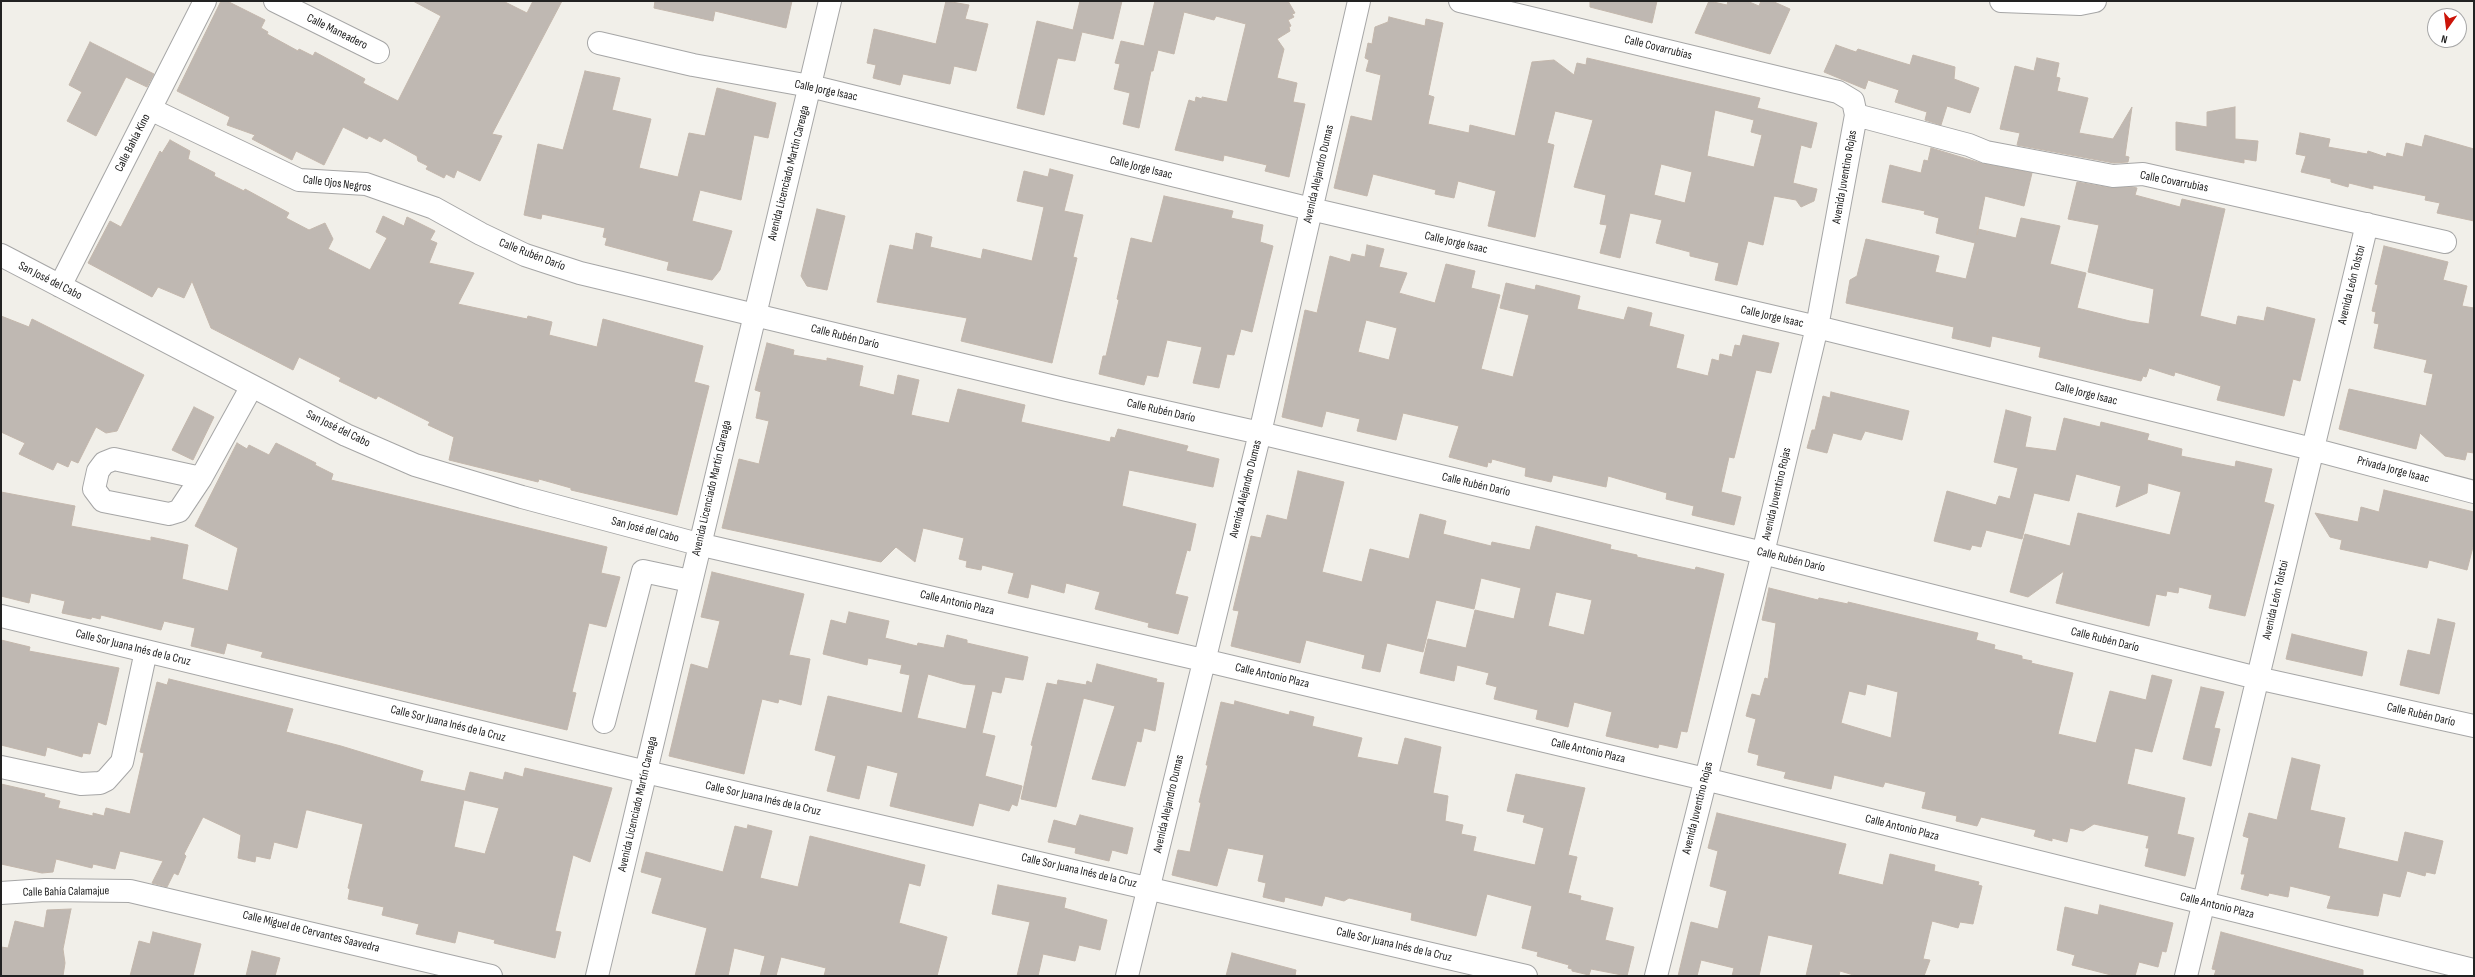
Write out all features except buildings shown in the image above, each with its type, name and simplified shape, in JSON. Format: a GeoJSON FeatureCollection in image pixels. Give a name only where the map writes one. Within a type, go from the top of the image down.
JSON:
{"type":"FeatureCollection","features":[{"type":"Feature","properties":{"kind":"street","name":"Calle Bahía Kino"},"geometry":{"type":"LineString","coordinates":[[60,286],[205,1]]}},
{"type":"Feature","properties":{"kind":"street","name":"Calle Maneadero"},"geometry":{"type":"LineString","coordinates":[[275,1],[378,52]]}},
{"type":"Feature","properties":{"kind":"street","name":"Avenida Licenciado Martín Careaga"},"geometry":{"type":"LineString","coordinates":[[596,976],[646,772],[698,544],[830,1]]}},
{"type":"Feature","properties":{"kind":"street","name":"Avenida Alejandro Dumas"},"geometry":{"type":"LineString","coordinates":[[1127,976],[1203,660],[1260,433],[1359,1]]}},
{"type":"Feature","properties":{"kind":"street","name":"Calle Covarrubias"},"geometry":{"type":"LineString","coordinates":[[1460,1],[1522,8],[1838,92],[1854,108],[1969,145],[1986,152],[2113,176],[2143,174],[2445,242]]}},
{"type":"Feature","properties":{"kind":"street"},"geometry":{"type":"LineString","coordinates":[[2001,1],[2080,4],[2095,1]]}},
{"type":"Feature","properties":{"kind":"street","name":"Calle Jorge Isaac"},"geometry":{"type":"LineString","coordinates":[[599,43],[714,69],[810,86],[1311,209],[1817,327],[2312,449]]}},
{"type":"Feature","properties":{"kind":"street","name":"Avenida Juventino Rojas"},"geometry":{"type":"LineString","coordinates":[[1656,976],[1763,553],[1817,327],[1854,108]]}},
{"type":"Feature","properties":{"kind":"street","name":"Calle Ojos Negros"},"geometry":{"type":"LineString","coordinates":[[150,110],[299,180],[366,184],[434,208],[482,234]]}},
{"type":"Feature","properties":{"kind":"street","name":"Avenida León Tolstoi"},"geometry":{"type":"LineString","coordinates":[[2186,976],[2367,224]]}},
{"type":"Feature","properties":{"kind":"street","name":"Calle Rubén Darío"},"geometry":{"type":"LineString","coordinates":[[482,234],[525,255],[580,273],[1067,390],[1260,433],[1763,553],[2257,678],[2474,726]]}},
{"type":"Feature","properties":{"kind":"street","name":"San José del Cabo"},"geometry":{"type":"LineString","coordinates":[[1,255],[346,435],[415,465],[522,498],[698,544]]}},
{"type":"Feature","properties":{"kind":"street"},"geometry":{"type":"LineString","coordinates":[[201,478],[252,386]]}},
{"type":"Feature","properties":{"kind":"street","name":"Privada Jorge Isaac"},"geometry":{"type":"LineString","coordinates":[[2312,449],[2474,492]]}},
{"type":"Feature","properties":{"kind":"street","name":"Calle Antonio Plaza"},"geometry":{"type":"LineString","coordinates":[[698,544],[1203,660],[1705,779],[2474,970]]}},
{"type":"Feature","properties":{"kind":"street"},"geometry":{"type":"LineString","coordinates":[[604,722],[643,571],[690,581]]}},
{"type":"Feature","properties":{"kind":"street","name":"Calle Sor Juana Inés de la Cruz"},"geometry":{"type":"LineString","coordinates":[[1,616],[646,772],[1149,887],[1526,976]]}},
{"type":"Feature","properties":{"kind":"street"},"geometry":{"type":"LineString","coordinates":[[1,767],[82,784],[100,783],[106,780],[122,762],[146,651]]}},
{"type":"Feature","properties":{"kind":"street","name":"Calle Bahía Calamajue"},"geometry":{"type":"LineString","coordinates":[[1,894],[46,890],[130,891]]}},
{"type":"Feature","properties":{"kind":"street","name":"Calle Miguel de Cervantes Saavedra"},"geometry":{"type":"LineString","coordinates":[[130,891],[491,976]]}}]}
